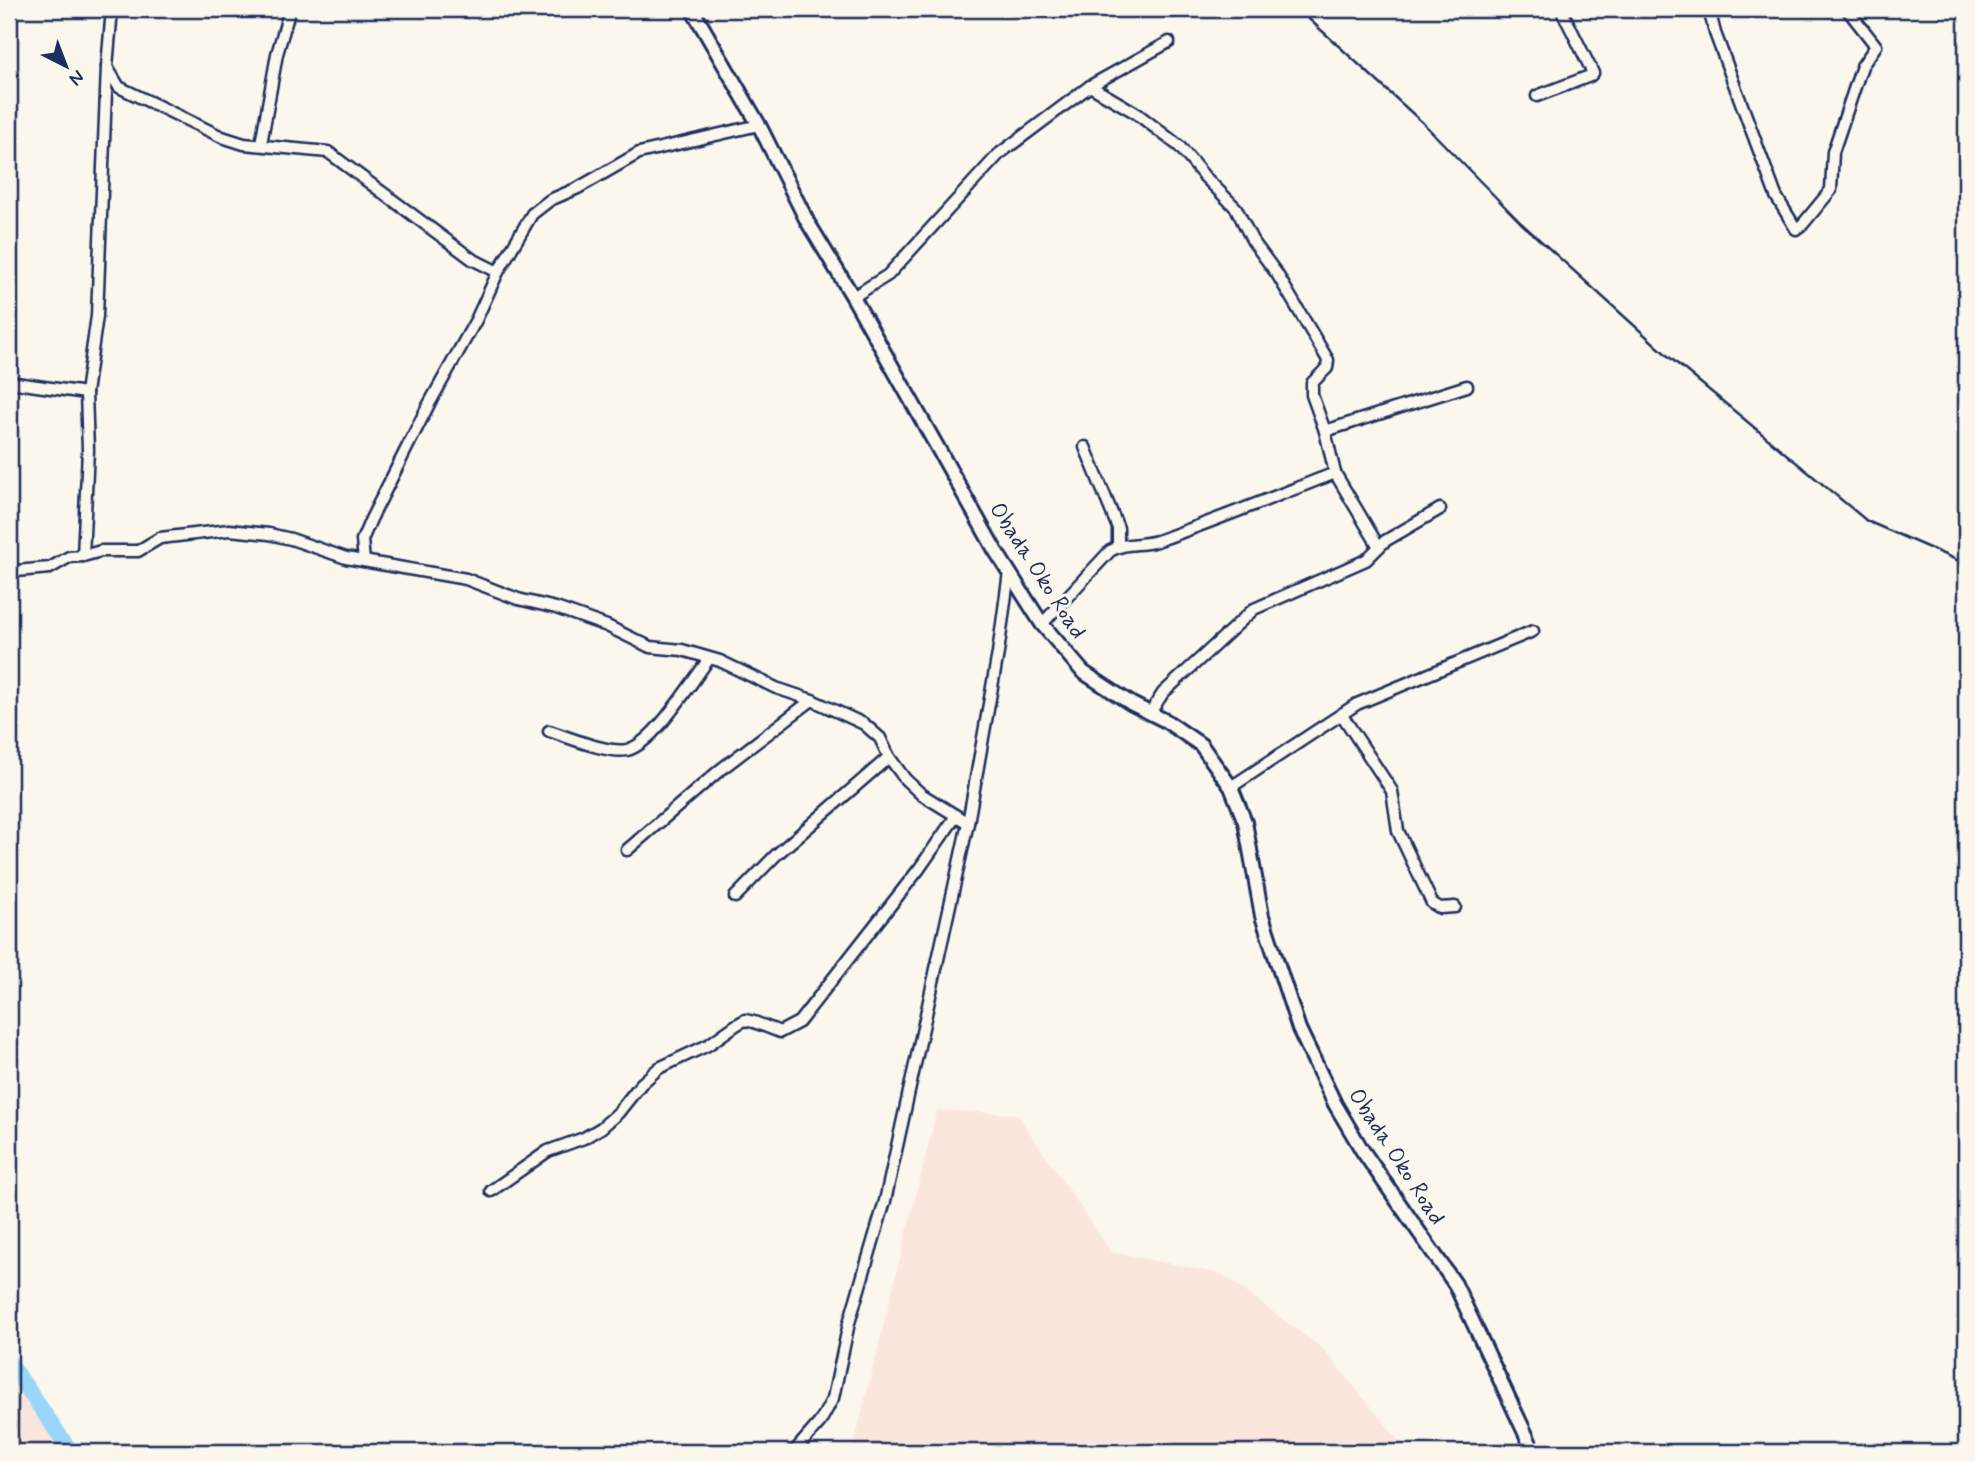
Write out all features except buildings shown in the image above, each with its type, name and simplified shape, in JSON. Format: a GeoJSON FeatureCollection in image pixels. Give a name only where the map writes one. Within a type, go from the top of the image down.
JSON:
{"type":"FeatureCollection","features":[{"type":"Feature","properties":{"kind":"main road","name":"Obada Oko Road"},"geometry":{"type":"LineString","coordinates":[[692,9],[759,125],[807,221],[1009,572],[1042,624],[1083,672],[1166,720],[1201,744],[1231,787],[1245,822],[1262,916],[1299,1029],[1335,1104],[1362,1150],[1455,1284],[1534,1452]]}},
{"type":"Feature","properties":{"kind":"street"},"geometry":{"type":"LineString","coordinates":[[83,556],[88,450],[86,393],[97,316],[107,67],[112,9]]}},
{"type":"Feature","properties":{"kind":"street"},"geometry":{"type":"LineString","coordinates":[[261,144],[277,54],[290,9]]}},
{"type":"Feature","properties":{"kind":"street"},"geometry":{"type":"LineString","coordinates":[[1536,96],[1593,73],[1561,9]]}},
{"type":"Feature","properties":{"kind":"street"},"geometry":{"type":"LineString","coordinates":[[1709,9],[1737,96],[1776,196],[1796,229],[1831,190],[1833,152],[1861,66],[1875,46],[1847,9]]}},
{"type":"Feature","properties":{"kind":"street"},"geometry":{"type":"LineString","coordinates":[[853,297],[888,275],[999,155],[1090,86],[1169,43]]}},
{"type":"Feature","properties":{"kind":"street"},"geometry":{"type":"LineString","coordinates":[[107,67],[119,88],[222,136],[244,144],[328,152],[472,259],[498,272]]}},
{"type":"Feature","properties":{"kind":"street"},"geometry":{"type":"LineString","coordinates":[[1090,86],[1136,113],[1179,146],[1236,208],[1252,240],[1277,274],[1328,360],[1327,368],[1314,378],[1311,387],[1335,473],[1379,547]]}},
{"type":"Feature","properties":{"kind":"street"},"geometry":{"type":"LineString","coordinates":[[346,558],[362,540],[428,405],[477,320],[498,272],[532,214],[550,200],[578,188],[639,153],[759,125]]}},
{"type":"Feature","properties":{"kind":"street"},"geometry":{"type":"LineString","coordinates":[[9,382],[86,393]]}},
{"type":"Feature","properties":{"kind":"street"},"geometry":{"type":"LineString","coordinates":[[1325,431],[1467,387]]}},
{"type":"Feature","properties":{"kind":"street"},"geometry":{"type":"LineString","coordinates":[[1085,447],[1118,528],[1118,546]]}},
{"type":"Feature","properties":{"kind":"street"},"geometry":{"type":"LineString","coordinates":[[1042,624],[1110,551],[1118,546],[1146,545],[1335,473]]}},
{"type":"Feature","properties":{"kind":"street"},"geometry":{"type":"LineString","coordinates":[[1150,713],[1163,693],[1254,609],[1366,560],[1379,547],[1440,509]]}},
{"type":"Feature","properties":{"kind":"street"},"geometry":{"type":"LineString","coordinates":[[9,570],[50,568],[69,557],[101,551],[138,551],[160,538],[229,530],[269,534],[346,558],[466,579],[518,599],[594,621],[650,647],[682,650],[738,669],[776,688],[812,700],[864,724],[880,738],[889,757],[921,794],[968,823]]}},
{"type":"Feature","properties":{"kind":"street"},"geometry":{"type":"LineString","coordinates":[[362,540],[364,561]]}},
{"type":"Feature","properties":{"kind":"street"},"geometry":{"type":"LineString","coordinates":[[794,1452],[820,1422],[838,1384],[849,1323],[886,1201],[968,823],[998,653],[1009,572]]}},
{"type":"Feature","properties":{"kind":"street"},"geometry":{"type":"LineString","coordinates":[[1231,787],[1357,704],[1534,631]]}},
{"type":"Feature","properties":{"kind":"street"},"geometry":{"type":"LineString","coordinates":[[549,731],[614,750],[627,750],[641,744],[653,734],[709,659]]}},
{"type":"Feature","properties":{"kind":"street"},"geometry":{"type":"LineString","coordinates":[[627,850],[720,770],[812,700]]}},
{"type":"Feature","properties":{"kind":"street"},"geometry":{"type":"LineString","coordinates":[[1342,715],[1392,791],[1398,831],[1433,903],[1440,908],[1455,907]]}},
{"type":"Feature","properties":{"kind":"street"},"geometry":{"type":"LineString","coordinates":[[735,897],[776,855],[889,757]]}},
{"type":"Feature","properties":{"kind":"street"},"geometry":{"type":"LineString","coordinates":[[491,1191],[548,1151],[584,1138],[601,1128],[659,1068],[708,1045],[745,1020],[780,1032],[799,1022],[919,869],[956,816]]}},
{"type":"Feature","properties":{"kind":"shaded area"},"geometry":{"type":"Polygon","coordinates":[[[937,1110],[1017,1114],[1111,1252],[1222,1274],[1323,1349],[1401,1443],[1381,1452],[852,1452],[937,1110]]]}},
{"type":"Feature","properties":{"kind":"shaded area"},"geometry":{"type":"Polygon","coordinates":[[[9,1359],[74,1452],[9,1452],[9,1359]]]}},
{"type":"Feature","properties":{"kind":"waterway"},"geometry":{"type":"LineString","coordinates":[[9,1362],[71,1452]]}},
{"type":"Feature","properties":{"kind":"railway"},"geometry":{"type":"LineString","coordinates":[[1298,9],[1423,123],[1521,223],[1668,356],[1867,521],[1966,564]]}}]}
